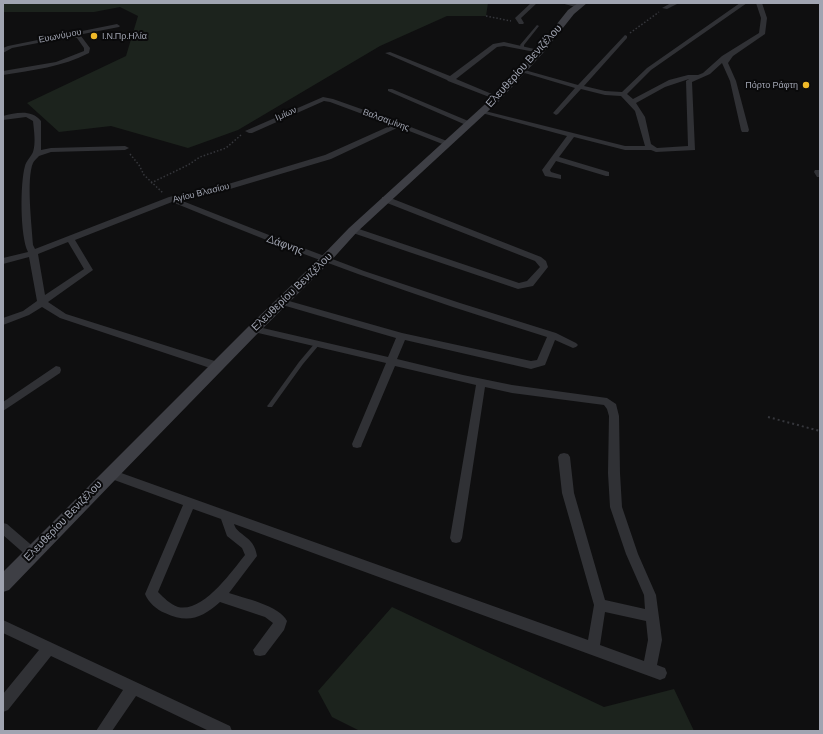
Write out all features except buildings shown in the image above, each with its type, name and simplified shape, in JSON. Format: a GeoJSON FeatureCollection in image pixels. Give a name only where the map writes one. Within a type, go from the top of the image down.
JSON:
{"type":"FeatureCollection","features":[{"type":"Feature","properties":{"kind":"street"},"geometry":{"type":"LineString","coordinates":[[521,23],[518,18],[534,3]]}},
{"type":"Feature","properties":{"kind":"street"},"geometry":{"type":"LineString","coordinates":[[564,3],[581,5]]}},
{"type":"Feature","properties":{"kind":"street"},"geometry":{"type":"LineString","coordinates":[[665,8],[676,3]]}},
{"type":"Feature","properties":{"kind":"street"},"geometry":{"type":"LineString","coordinates":[[623,94],[649,69],[744,3]]}},
{"type":"Feature","properties":{"kind":"street"},"geometry":{"type":"LineString","coordinates":[[745,130],[733,82],[725,64],[731,55],[762,34],[765,21],[763,10],[759,3]]}},
{"type":"Feature","properties":{"kind":"street","name":"Ελευθερίου Βενιζέλου"},"geometry":{"type":"LineString","coordinates":[[3,584],[110,474],[325,260],[353,230],[497,98],[540,52],[566,18],[581,5]]}},
{"type":"Feature","properties":{"kind":"street","name":"Ευωνύμου"},"geometry":{"type":"LineString","coordinates":[[4,50],[30,42],[117,26]]}},
{"type":"Feature","properties":{"kind":"street"},"geometry":{"type":"LineString","coordinates":[[3,73],[63,62],[87,52],[87,48],[79,37],[69,34]]}},
{"type":"Feature","properties":{"kind":"street"},"geometry":{"type":"LineString","coordinates":[[556,113],[625,37]]}},
{"type":"Feature","properties":{"kind":"street"},"geometry":{"type":"LineString","coordinates":[[450,80],[495,45],[504,44],[540,52]]}},
{"type":"Feature","properties":{"kind":"street"},"geometry":{"type":"LineString","coordinates":[[388,53],[450,80],[497,98]]}},
{"type":"Feature","properties":{"kind":"street"},"geometry":{"type":"LineString","coordinates":[[481,112],[571,136],[625,148],[651,148],[656,150],[692,148],[689,81],[708,72],[717,66],[725,56],[731,55]]}},
{"type":"Feature","properties":{"kind":"street"},"geometry":{"type":"LineString","coordinates":[[524,68],[539,75],[580,87],[605,93],[623,94],[633,102],[638,109],[643,120],[648,145],[651,148]]}},
{"type":"Feature","properties":{"kind":"street"},"geometry":{"type":"LineString","coordinates":[[633,102],[645,94],[681,78],[699,76]]}},
{"type":"Feature","properties":{"kind":"street"},"geometry":{"type":"LineString","coordinates":[[390,90],[469,123]]}},
{"type":"Feature","properties":{"kind":"street","name":"Βαλσαμίνης"},"geometry":{"type":"LineString","coordinates":[[324,99],[331,100],[400,124],[448,143]]}},
{"type":"Feature","properties":{"kind":"street","name":"Ιμίων"},"geometry":{"type":"LineString","coordinates":[[248,131],[324,99]]}},
{"type":"Feature","properties":{"kind":"street"},"geometry":{"type":"LineString","coordinates":[[3,118],[25,115],[35,118],[37,121],[39,136],[36,154],[29,164],[26,206],[29,245],[33,253],[42,302],[50,309],[63,316],[217,366]]}},
{"type":"Feature","properties":{"kind":"street","name":"Αγίου Βλασίου"},"geometry":{"type":"LineString","coordinates":[[3,261],[33,253],[172,200],[227,187],[328,157],[400,124]]}},
{"type":"Feature","properties":{"kind":"street"},"geometry":{"type":"LineString","coordinates":[[558,177],[548,174],[546,170],[571,136]]}},
{"type":"Feature","properties":{"kind":"street"},"geometry":{"type":"LineString","coordinates":[[36,154],[51,150],[125,148]]}},
{"type":"Feature","properties":{"kind":"street"},"geometry":{"type":"LineString","coordinates":[[554,158],[606,174]]}},
{"type":"Feature","properties":{"kind":"street","name":"Δάφνης"},"geometry":{"type":"LineString","coordinates":[[172,200],[250,232],[397,287],[553,336],[573,344]]}},
{"type":"Feature","properties":{"kind":"street"},"geometry":{"type":"LineString","coordinates":[[353,230],[518,286],[524,287],[531,284],[544,267],[543,263],[538,259],[385,200]]}},
{"type":"Feature","properties":{"kind":"street"},"geometry":{"type":"LineString","coordinates":[[3,322],[26,314],[89,270],[70,238]]}},
{"type":"Feature","properties":{"kind":"street"},"geometry":{"type":"LineString","coordinates":[[282,302],[402,336],[531,365],[541,362],[553,336]]}},
{"type":"Feature","properties":{"kind":"street"},"geometry":{"type":"LineString","coordinates":[[110,474],[654,671],[655,640],[650,595],[632,554],[616,507],[614,473],[614,416],[612,407],[607,402],[512,389],[481,383],[254,329]]}},
{"type":"Feature","properties":{"kind":"street"},"geometry":{"type":"LineString","coordinates":[[357,444],[390,361],[402,336]]}},
{"type":"Feature","properties":{"kind":"street"},"geometry":{"type":"LineString","coordinates":[[3,407],[56,370]]}},
{"type":"Feature","properties":{"kind":"street"},"geometry":{"type":"LineString","coordinates":[[456,538],[481,383]]}},
{"type":"Feature","properties":{"kind":"street"},"geometry":{"type":"LineString","coordinates":[[564,457],[568,493],[600,605],[593,648]]}},
{"type":"Feature","properties":{"kind":"street"},"geometry":{"type":"LineString","coordinates":[[190,503],[151,594],[168,609],[182,614],[199,611],[212,602],[251,556],[251,549],[245,541],[230,531],[226,516]]}},
{"type":"Feature","properties":{"kind":"street"},"geometry":{"type":"LineString","coordinates":[[3,528],[32,553]]}},
{"type":"Feature","properties":{"kind":"street"},"geometry":{"type":"LineString","coordinates":[[218,595],[269,613],[280,620],[279,626],[260,650]]}},
{"type":"Feature","properties":{"kind":"street"},"geometry":{"type":"LineString","coordinates":[[600,605],[652,616]]}},
{"type":"Feature","properties":{"kind":"street"},"geometry":{"type":"LineString","coordinates":[[3,626],[216,729]]}},
{"type":"Feature","properties":{"kind":"street"},"geometry":{"type":"LineString","coordinates":[[3,705],[49,648]]}},
{"type":"Feature","properties":{"kind":"street"},"geometry":{"type":"LineString","coordinates":[[103,731],[133,688]]}},
{"type":"Feature","properties":{"kind":"lane"},"geometry":{"type":"LineString","coordinates":[[523,48],[522,45],[528,36],[538,26]]}},
{"type":"Feature","properties":{"kind":"lane"},"geometry":{"type":"LineString","coordinates":[[270,406],[301,363],[317,344]]}},
{"type":"Feature","properties":{"kind":"path"},"geometry":{"type":"LineString","coordinates":[[625,37],[642,23],[665,8]]}},
{"type":"Feature","properties":{"kind":"path"},"geometry":{"type":"LineString","coordinates":[[151,183],[182,168],[200,157],[226,148],[233,143],[238,136],[248,131]]}},
{"type":"Feature","properties":{"kind":"path"},"geometry":{"type":"LineString","coordinates":[[125,148],[140,165],[144,175],[151,183],[172,200]]}},
{"type":"Feature","properties":{"kind":"path"},"geometry":{"type":"LineString","coordinates":[[768,417],[820,430]]}},
{"type":"Feature","properties":{"kind":"shaded area"},"geometry":{"type":"Polygon","coordinates":[[[3,3],[488,3],[486,16],[447,16],[380,46],[238,130],[188,148],[111,126],[59,132],[27,103],[126,56],[138,16],[120,7],[94,12],[3,12],[3,3]]]}},
{"type":"Feature","properties":{"kind":"shaded area"},"geometry":{"type":"Polygon","coordinates":[[[392,607],[604,707],[674,689],[694,731],[360,731],[332,717],[318,691],[392,607]]]}},
{"type":"Feature","properties":{"kind":"place","name":"Ι.Ν.Πρ.Ηλία"},"geometry":{"type":"Point","coordinates":[94,36]}},
{"type":"Feature","properties":{"kind":"place","name":"Πόρτο Ράφτη"},"geometry":{"type":"Point","coordinates":[806,85]}}]}
